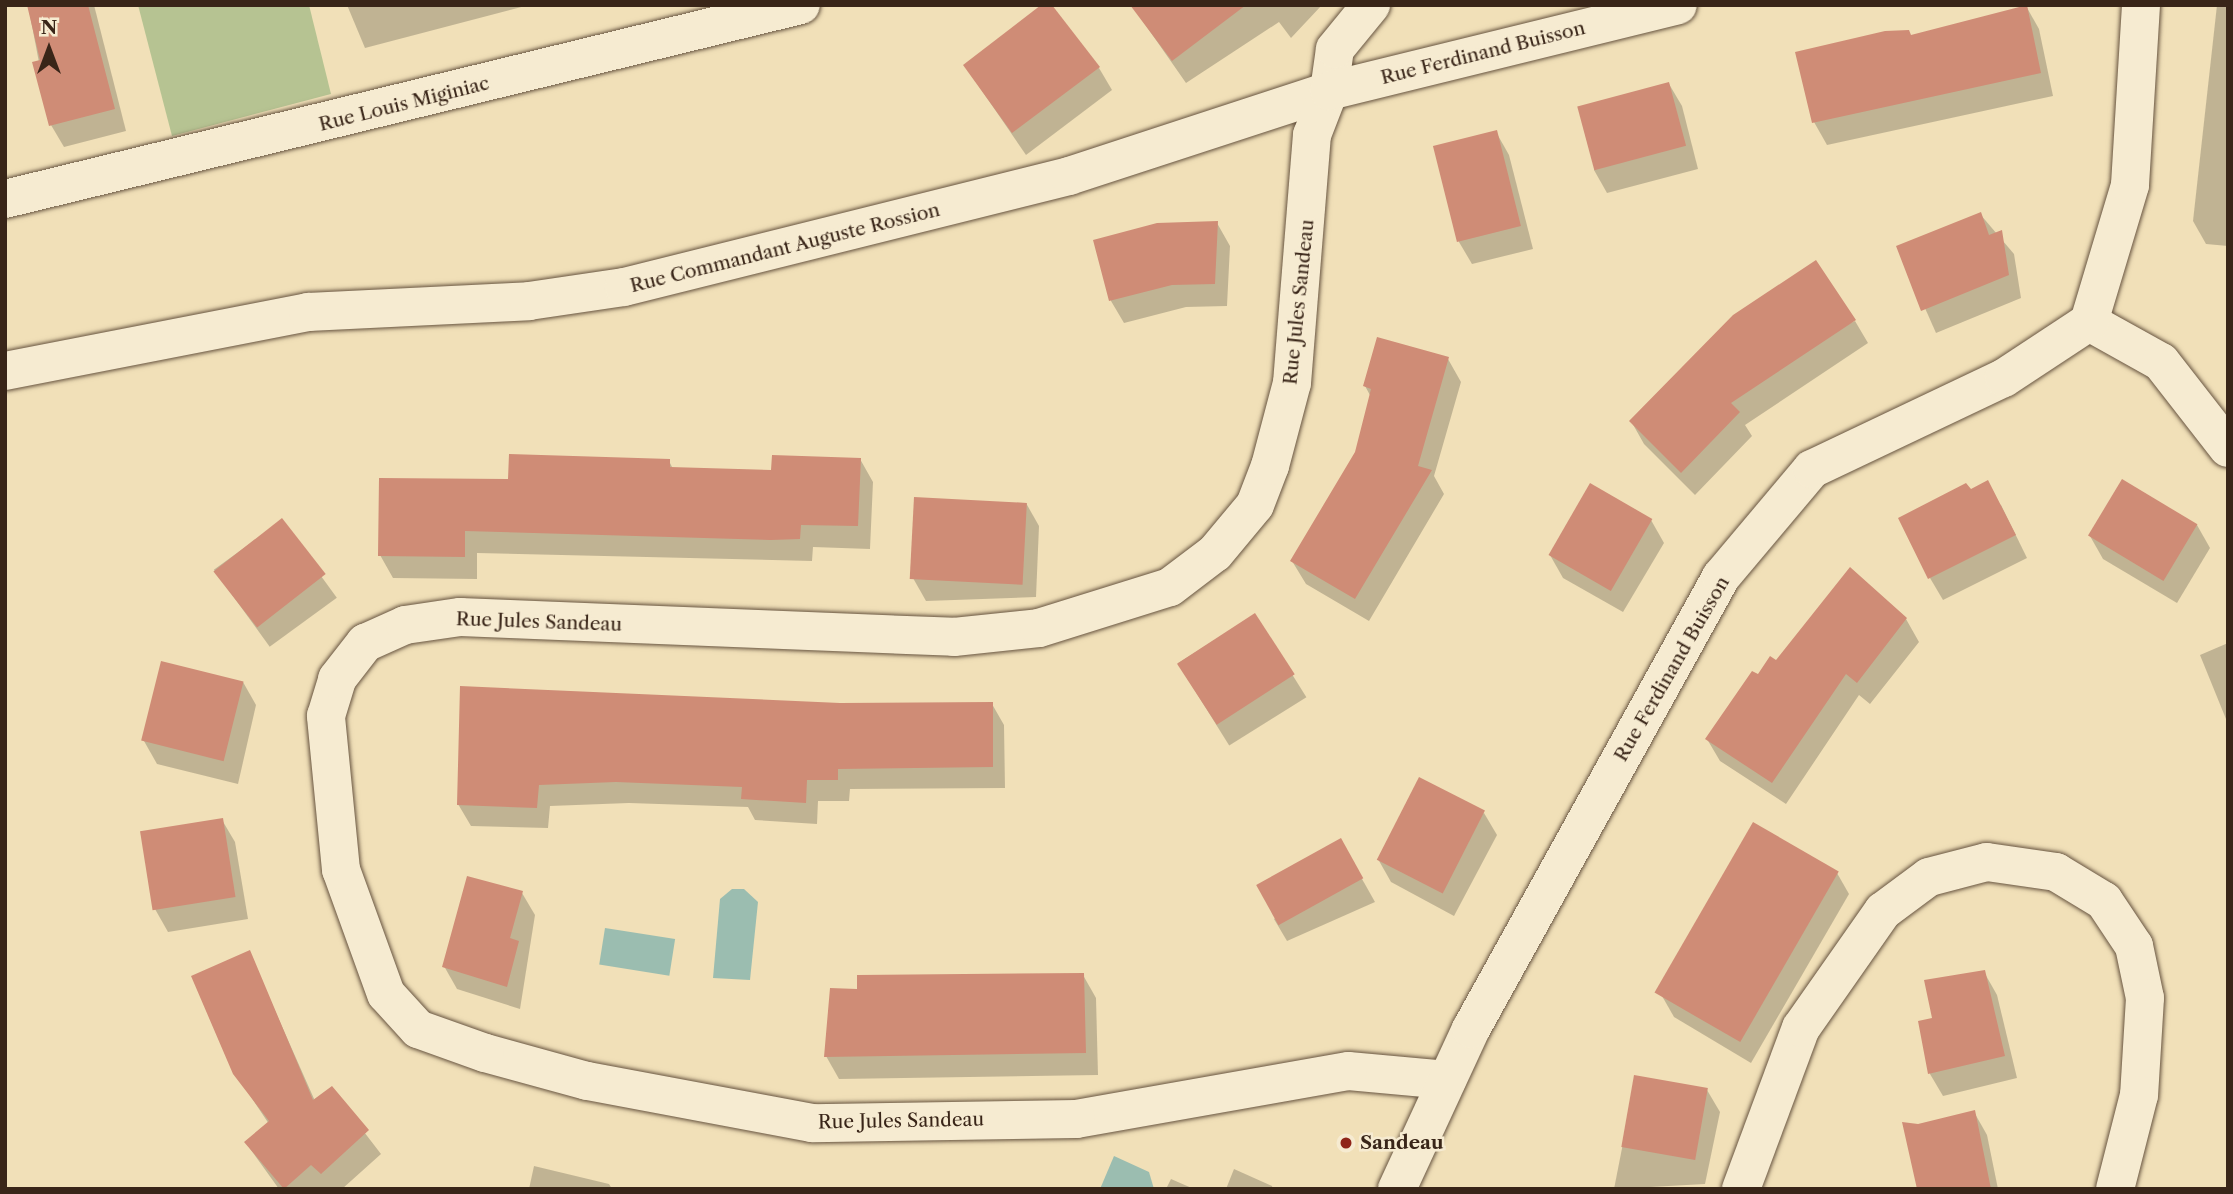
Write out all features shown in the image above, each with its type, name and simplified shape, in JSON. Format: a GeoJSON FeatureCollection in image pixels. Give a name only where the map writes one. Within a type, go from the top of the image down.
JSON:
{"type":"FeatureCollection","features":[{"type":"Feature","properties":{"kind":"street","name":"Rue Louis Miginiac"},"geometry":{"type":"LineString","coordinates":[[5,200],[801,5]]}},
{"type":"Feature","properties":{"kind":"street"},"geometry":{"type":"LineString","coordinates":[[1329,91],[1335,50],[1371,5]]}},
{"type":"Feature","properties":{"kind":"street","name":"Rue Ferdinand Buisson"},"geometry":{"type":"LineString","coordinates":[[1329,91],[1678,5]]}},
{"type":"Feature","properties":{"kind":"street"},"geometry":{"type":"LineString","coordinates":[[2141,5],[2130,185],[2090,322],[2161,362],[2228,448]]}},
{"type":"Feature","properties":{"kind":"street","name":"Rue Commandant Auguste Rossion"},"geometry":{"type":"LineString","coordinates":[[5,371],[307,312],[528,301],[699,272],[1069,176],[1329,91]]}},
{"type":"Feature","properties":{"kind":"street","name":"Rue Jules Sandeau"},"geometry":{"type":"LineString","coordinates":[[1329,91],[1312,135],[1292,383],[1270,466],[1255,505],[1215,553],[1170,587],[1039,628],[954,637],[460,617],[405,625],[365,643],[337,679],[326,716],[327,772],[341,870],[386,994],[418,1029],[498,1056],[587,1081],[812,1123],[1076,1119],[1348,1070],[1447,1080]]}},
{"type":"Feature","properties":{"kind":"street","name":"Rue Ferdinand Buisson"},"geometry":{"type":"LineString","coordinates":[[1397,1189],[1447,1080],[1721,577],[1812,470],[2004,379],[2090,322]]}},
{"type":"Feature","properties":{"kind":"street"},"geometry":{"type":"LineString","coordinates":[[1741,1189],[1801,1028],[1883,911],[1929,877],[1987,862],[2056,872],[2104,901],[2134,946],[2145,998],[2139,1095],[2115,1189]]}},
{"type":"Feature","properties":{"kind":"green space"},"geometry":{"type":"Polygon","coordinates":[[[138,5],[309,5],[331,94],[172,136],[138,5]]]}},
{"type":"Feature","properties":{"kind":"shaded area"},"geometry":{"type":"Polygon","coordinates":[[[732,889],[744,889],[758,902],[750,980],[713,978],[720,899],[732,889]]]}},
{"type":"Feature","properties":{"kind":"shaded area"},"geometry":{"type":"Polygon","coordinates":[[[605,928],[675,939],[669,976],[599,965],[605,928]]]}},
{"type":"Feature","properties":{"kind":"shaded area"},"geometry":{"type":"Polygon","coordinates":[[[1114,1156],[1149,1172],[1154,1189],[1100,1189],[1114,1156]]]}},
{"type":"Feature","properties":{"kind":"building"},"geometry":{"type":"Polygon","coordinates":[[[27,5],[88,5],[115,109],[49,126],[32,62],[40,60],[27,5]]]}},
{"type":"Feature","properties":{"kind":"building"},"geometry":{"type":"Polygon","coordinates":[[[1041,5],[1052,5],[1100,67],[1012,133],[963,65],[1041,5]]]}},
{"type":"Feature","properties":{"kind":"building"},"geometry":{"type":"Polygon","coordinates":[[[1130,5],[1246,5],[1172,61],[1130,5]]]}},
{"type":"Feature","properties":{"kind":"building"},"geometry":{"type":"Polygon","coordinates":[[[2027,5],[2041,73],[1812,123],[1795,52],[1885,31],[1909,30],[1911,35],[2027,5]]]}},
{"type":"Feature","properties":{"kind":"building"},"geometry":{"type":"Polygon","coordinates":[[[1669,82],[1686,146],[1594,170],[1577,107],[1669,82]]]}},
{"type":"Feature","properties":{"kind":"building"},"geometry":{"type":"Polygon","coordinates":[[[1497,130],[1521,226],[1457,242],[1433,146],[1497,130]]]}},
{"type":"Feature","properties":{"kind":"building"},"geometry":{"type":"Polygon","coordinates":[[[1981,212],[1989,235],[2002,230],[2009,275],[1921,311],[1896,246],[1981,212]]]}},
{"type":"Feature","properties":{"kind":"building"},"geometry":{"type":"Polygon","coordinates":[[[1218,221],[1215,284],[1172,285],[1109,301],[1093,240],[1157,223],[1218,221]]]}},
{"type":"Feature","properties":{"kind":"building"},"geometry":{"type":"Polygon","coordinates":[[[1816,260],[1856,320],[1731,403],[1740,412],[1681,473],[1629,421],[1733,315],[1816,260]]]}},
{"type":"Feature","properties":{"kind":"building"},"geometry":{"type":"Polygon","coordinates":[[[1377,337],[1449,357],[1418,466],[1432,470],[1355,599],[1290,561],[1355,452],[1371,389],[1363,386],[1377,337]]]}},
{"type":"Feature","properties":{"kind":"building"},"geometry":{"type":"Polygon","coordinates":[[[509,454],[670,459],[670,467],[771,470],[772,455],[861,458],[858,526],[801,525],[800,539],[771,540],[465,531],[465,557],[378,556],[379,478],[508,479],[509,454]]]}},
{"type":"Feature","properties":{"kind":"building"},"geometry":{"type":"Polygon","coordinates":[[[2122,479],[2197,524],[2163,581],[2088,536],[2122,479]]]}},
{"type":"Feature","properties":{"kind":"building"},"geometry":{"type":"Polygon","coordinates":[[[1988,480],[2016,535],[1928,579],[1898,518],[1966,483],[1971,489],[1988,480]]]}},
{"type":"Feature","properties":{"kind":"building"},"geometry":{"type":"Polygon","coordinates":[[[1590,483],[1652,519],[1611,591],[1548,555],[1590,483]]]}},
{"type":"Feature","properties":{"kind":"building"},"geometry":{"type":"Polygon","coordinates":[[[914,497],[1027,503],[1023,585],[910,579],[914,497]]]}},
{"type":"Feature","properties":{"kind":"building"},"geometry":{"type":"Polygon","coordinates":[[[282,518],[326,574],[257,628],[213,572],[282,518]]]}},
{"type":"Feature","properties":{"kind":"building"},"geometry":{"type":"Polygon","coordinates":[[[1850,567],[1907,618],[1857,683],[1846,674],[1772,783],[1705,739],[1752,671],[1758,674],[1770,656],[1776,660],[1850,567]]]}},
{"type":"Feature","properties":{"kind":"building"},"geometry":{"type":"Polygon","coordinates":[[[1255,613],[1295,674],[1217,725],[1177,664],[1255,613]]]}},
{"type":"Feature","properties":{"kind":"building"},"geometry":{"type":"Polygon","coordinates":[[[161,661],[243,682],[224,761],[141,741],[161,661]]]}},
{"type":"Feature","properties":{"kind":"building"},"geometry":{"type":"Polygon","coordinates":[[[460,686],[840,703],[993,702],[993,767],[838,769],[838,780],[807,780],[806,803],[741,799],[742,787],[616,782],[539,785],[537,808],[457,805],[460,686]]]}},
{"type":"Feature","properties":{"kind":"building"},"geometry":{"type":"Polygon","coordinates":[[[1419,777],[1485,811],[1443,893],[1377,860],[1419,777]]]}},
{"type":"Feature","properties":{"kind":"building"},"geometry":{"type":"Polygon","coordinates":[[[223,818],[236,897],[153,910],[140,831],[223,818]]]}},
{"type":"Feature","properties":{"kind":"building"},"geometry":{"type":"Polygon","coordinates":[[[1753,822],[1839,872],[1740,1042],[1654,993],[1753,822]]]}},
{"type":"Feature","properties":{"kind":"building"},"geometry":{"type":"Polygon","coordinates":[[[1341,838],[1363,878],[1278,925],[1256,885],[1341,838]]]}},
{"type":"Feature","properties":{"kind":"building"},"geometry":{"type":"Polygon","coordinates":[[[467,876],[523,891],[510,938],[519,941],[507,987],[442,967],[467,876]]]}},
{"type":"Feature","properties":{"kind":"building"},"geometry":{"type":"Polygon","coordinates":[[[250,950],[313,1100],[332,1086],[369,1130],[321,1174],[311,1165],[284,1189],[244,1142],[269,1121],[233,1074],[191,976],[250,950]]]}},
{"type":"Feature","properties":{"kind":"building"},"geometry":{"type":"Polygon","coordinates":[[[1985,970],[2005,1056],[1928,1074],[1918,1021],[1932,1018],[1924,980],[1985,970]]]}},
{"type":"Feature","properties":{"kind":"building"},"geometry":{"type":"Polygon","coordinates":[[[1084,973],[1086,1053],[824,1057],[830,988],[857,989],[857,975],[1084,973]]]}},
{"type":"Feature","properties":{"kind":"building"},"geometry":{"type":"Polygon","coordinates":[[[1634,1075],[1708,1088],[1695,1160],[1621,1147],[1634,1075]]]}},
{"type":"Feature","properties":{"kind":"building"},"geometry":{"type":"Polygon","coordinates":[[[1975,1110],[1991,1189],[1917,1189],[1902,1122],[1918,1124],[1975,1110]]]}},
{"type":"Feature","properties":{"kind":"place","name":"Sandeau"},"geometry":{"type":"Point","coordinates":[1346,1143]}}]}
